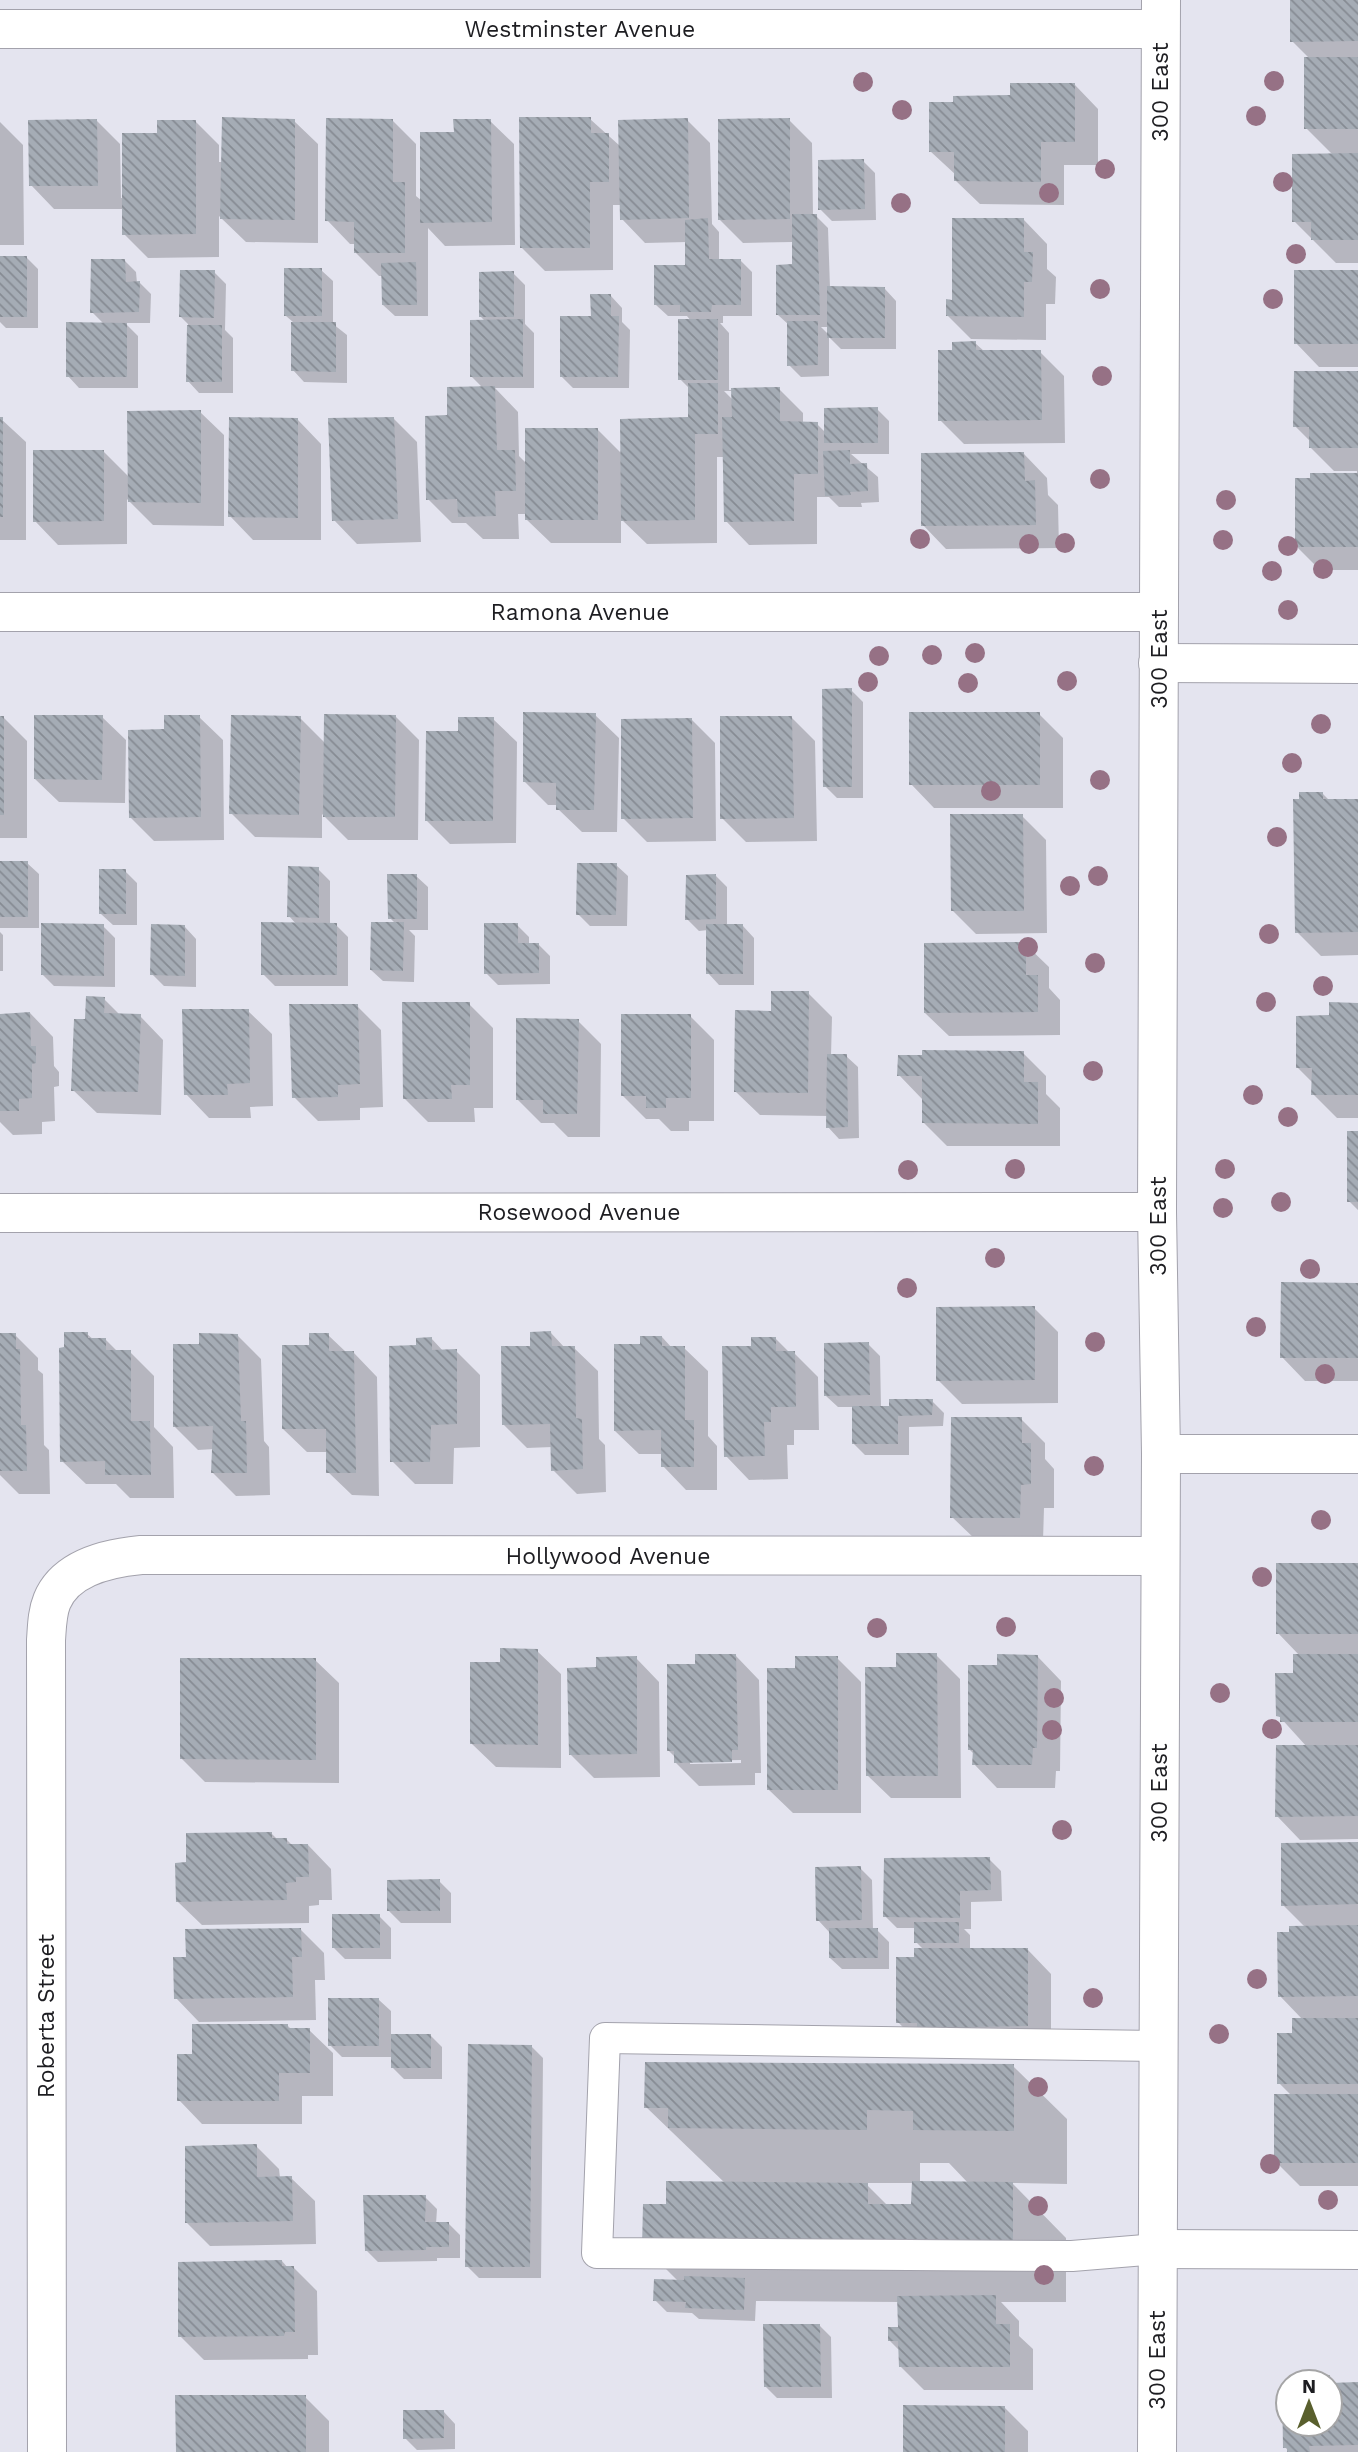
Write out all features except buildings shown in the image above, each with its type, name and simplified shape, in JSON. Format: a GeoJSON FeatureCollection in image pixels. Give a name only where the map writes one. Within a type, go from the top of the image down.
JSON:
{"type":"FeatureCollection","features":[{"type":"Feature","properties":{"kind":"street","name":"Westminster Avenue"},"geometry":{"type":"LineString","coordinates":[[0,29],[1160,15]]}},
{"type":"Feature","properties":{"kind":"street","name":"300 East"},"geometry":{"type":"LineString","coordinates":[[1157,2452],[1161,1454],[1157,1212],[1160,15]]}},
{"type":"Feature","properties":{"kind":"street","name":"Ramona Avenue"},"geometry":{"type":"LineString","coordinates":[[0,612],[1159,612]]}},
{"type":"Feature","properties":{"kind":"street"},"geometry":{"type":"LineString","coordinates":[[1158,663],[1358,664]]}},
{"type":"Feature","properties":{"kind":"street","name":"Rosewood Avenue"},"geometry":{"type":"LineString","coordinates":[[0,1213],[1157,1212]]}},
{"type":"Feature","properties":{"kind":"street"},"geometry":{"type":"LineString","coordinates":[[1161,1454],[1358,1454]]}},
{"type":"Feature","properties":{"kind":"street","name":"Hollywood Avenue"},"geometry":{"type":"LineString","coordinates":[[64,1585],[80,1572],[98,1563],[141,1555],[1160,1556]]}},
{"type":"Feature","properties":{"kind":"street","name":"Roberta Street"},"geometry":{"type":"LineString","coordinates":[[47,2452],[46,1640],[52,1600],[64,1585]]}},
{"type":"Feature","properties":{"kind":"street"},"geometry":{"type":"LineString","coordinates":[[1157,2249],[1358,2250]]}},
{"type":"Feature","properties":{"kind":"lane"},"geometry":{"type":"LineString","coordinates":[[1157,2249],[1072,2256],[597,2253],[605,2038],[1158,2046]]}}]}
